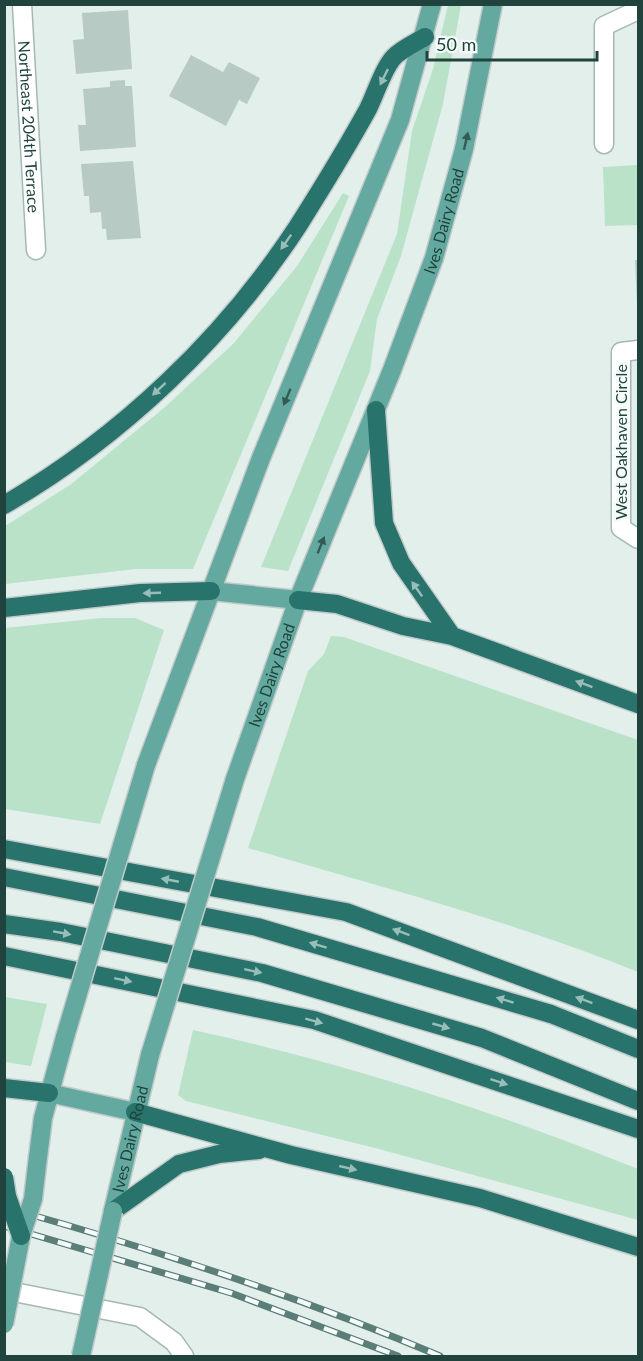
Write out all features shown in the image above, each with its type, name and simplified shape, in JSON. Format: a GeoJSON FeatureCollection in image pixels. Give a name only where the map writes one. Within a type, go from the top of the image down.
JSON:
{"type":"FeatureCollection","features":[{"type":"Feature","properties":{"kind":"highway"},"geometry":{"type":"LineString","coordinates":[[4,505],[68,463],[131,414],[182,368],[233,312],[297,227],[340,158],[393,57],[425,37]]}},
{"type":"Feature","properties":{"kind":"highway"},"geometry":{"type":"LineString","coordinates":[[376,410],[384,524],[401,564],[452,636]]}},
{"type":"Feature","properties":{"kind":"highway"},"geometry":{"type":"LineString","coordinates":[[4,608],[140,593],[211,591]]}},
{"type":"Feature","properties":{"kind":"highway"},"geometry":{"type":"LineString","coordinates":[[298,600],[338,604],[403,627],[452,636],[639,704]]}},
{"type":"Feature","properties":{"kind":"highway"},"geometry":{"type":"LineString","coordinates":[[4,849],[346,912],[639,1020]]}},
{"type":"Feature","properties":{"kind":"highway"},"geometry":{"type":"LineString","coordinates":[[4,878],[257,927],[551,1014],[639,1049]]}},
{"type":"Feature","properties":{"kind":"highway"},"geometry":{"type":"LineString","coordinates":[[4,924],[61,932],[262,973],[482,1038],[639,1101]]}},
{"type":"Feature","properties":{"kind":"highway"},"geometry":{"type":"LineString","coordinates":[[4,956],[314,1020],[639,1129]]}},
{"type":"Feature","properties":{"kind":"highway"},"geometry":{"type":"LineString","coordinates":[[4,1088],[49,1094]]}},
{"type":"Feature","properties":{"kind":"highway"},"geometry":{"type":"LineString","coordinates":[[135,1112],[271,1149],[480,1198],[639,1247]]}},
{"type":"Feature","properties":{"kind":"highway"},"geometry":{"type":"LineString","coordinates":[[113,1211],[166,1176],[179,1164],[219,1154],[271,1149]]}},
{"type":"Feature","properties":{"kind":"highway"},"geometry":{"type":"LineString","coordinates":[[4,1177],[7,1196],[21,1236]]}},
{"type":"Feature","properties":{"kind":"main road"},"geometry":{"type":"LineString","coordinates":[[4,1324],[21,1236],[33,1199],[49,1094],[146,765],[261,458],[343,264],[400,120],[425,37],[432,4]]}},
{"type":"Feature","properties":{"kind":"main road","name":"Ives Dairy Road"},"geometry":{"type":"LineString","coordinates":[[81,1356],[119,1181],[150,1055],[235,779],[298,600],[435,258],[464,149],[493,4]]}},
{"type":"Feature","properties":{"kind":"main road"},"geometry":{"type":"LineString","coordinates":[[211,591],[298,600]]}},
{"type":"Feature","properties":{"kind":"main road"},"geometry":{"type":"LineString","coordinates":[[49,1094],[135,1112]]}},
{"type":"Feature","properties":{"kind":"street","name":"Northeast 204th Terrace"},"geometry":{"type":"LineString","coordinates":[[22,4],[36,250]]}},
{"type":"Feature","properties":{"kind":"street"},"geometry":{"type":"LineString","coordinates":[[604,144],[604,26],[639,10]]}},
{"type":"Feature","properties":{"kind":"street","name":"West Oakhaven Circle"},"geometry":{"type":"LineString","coordinates":[[639,350],[621,352],[621,528],[639,539]]}},
{"type":"Feature","properties":{"kind":"street"},"geometry":{"type":"LineString","coordinates":[[4,1290],[140,1317],[174,1342],[184,1356]]}},
{"type":"Feature","properties":{"kind":"green space"},"geometry":{"type":"Polygon","coordinates":[[[448,5],[461,5],[443,104],[401,256],[377,319],[370,371],[288,571],[261,567],[397,234],[412,131],[433,69],[448,5]]]}},
{"type":"Feature","properties":{"kind":"green space"},"geometry":{"type":"Polygon","coordinates":[[[638,165],[638,225],[605,226],[603,167],[638,165]]]}},
{"type":"Feature","properties":{"kind":"green space"},"geometry":{"type":"Polygon","coordinates":[[[343,193],[349,196],[193,569],[136,569],[5,584],[5,526],[70,485],[165,407],[234,343],[297,266],[343,193]]]}},
{"type":"Feature","properties":{"kind":"green space"},"geometry":{"type":"Polygon","coordinates":[[[101,618],[135,618],[164,630],[100,824],[5,809],[5,628],[101,618]]]}},
{"type":"Feature","properties":{"kind":"green space"},"geometry":{"type":"Polygon","coordinates":[[[331,636],[344,637],[638,740],[638,972],[493,920],[248,848],[308,671],[324,654],[331,636]]]}},
{"type":"Feature","properties":{"kind":"green space"},"geometry":{"type":"Polygon","coordinates":[[[5,997],[47,1004],[31,1066],[5,1062],[5,997]]]}},
{"type":"Feature","properties":{"kind":"green space"},"geometry":{"type":"Polygon","coordinates":[[[193,1030],[307,1057],[418,1090],[529,1127],[638,1169],[638,1220],[379,1149],[186,1101],[178,1095],[193,1030]]]}},
{"type":"Feature","properties":{"kind":"building"},"geometry":{"type":"Polygon","coordinates":[[[128,10],[132,69],[76,74],[73,40],[84,39],[82,13],[128,10]]]}},
{"type":"Feature","properties":{"kind":"building"},"geometry":{"type":"Polygon","coordinates":[[[191,55],[223,72],[229,62],[260,78],[247,104],[239,100],[226,126],[169,96],[191,55]]]}},
{"type":"Feature","properties":{"kind":"building"},"geometry":{"type":"Polygon","coordinates":[[[125,80],[125,86],[132,86],[136,147],[80,151],[78,125],[86,125],[83,89],[110,87],[110,81],[125,80]]]}},
{"type":"Feature","properties":{"kind":"building"},"geometry":{"type":"Polygon","coordinates":[[[133,161],[141,238],[107,240],[106,229],[102,229],[101,212],[90,213],[89,196],[84,196],[81,164],[133,161]]]}},
{"type":"Feature","properties":{"kind":"building"},"geometry":{"type":"Polygon","coordinates":[[[635,260],[638,260],[638,305],[637,305],[635,260]]]}},
{"type":"Feature","properties":{"kind":"railway"},"geometry":{"type":"LineString","coordinates":[[4,1207],[225,1275],[333,1313],[440,1356]]}},
{"type":"Feature","properties":{"kind":"railway"},"geometry":{"type":"LineString","coordinates":[[4,1226],[231,1293],[398,1356]]}}]}
